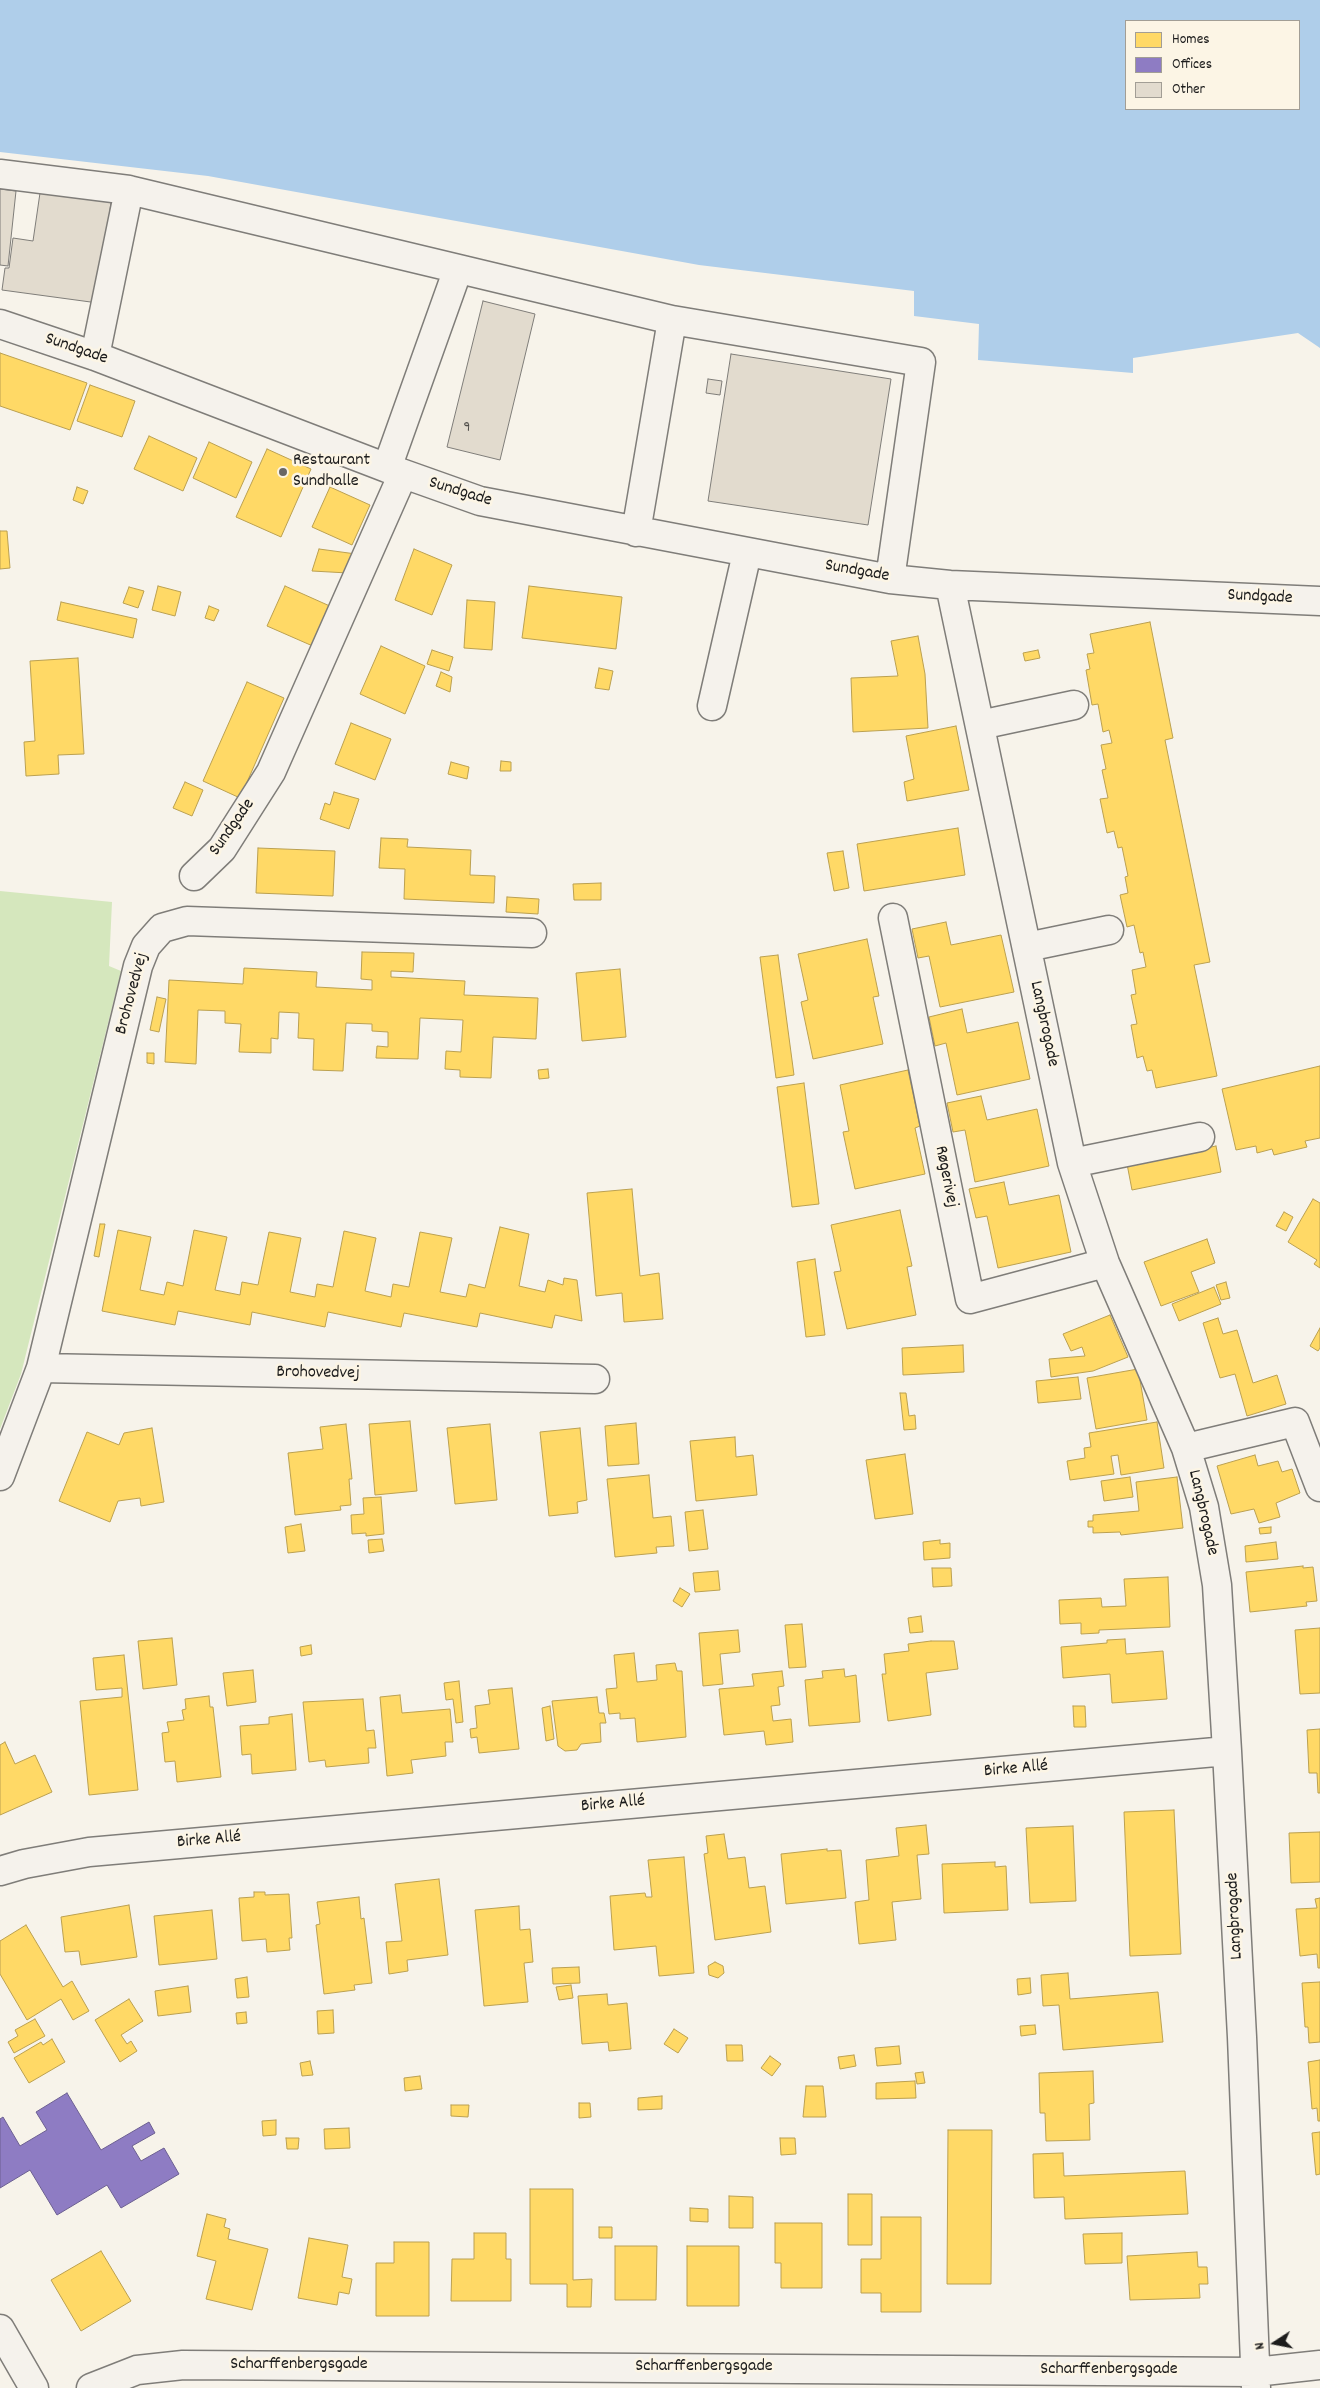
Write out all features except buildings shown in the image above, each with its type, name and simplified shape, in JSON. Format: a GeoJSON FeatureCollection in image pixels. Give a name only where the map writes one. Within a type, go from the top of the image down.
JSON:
{"type":"FeatureCollection","features":[{"type":"Feature","properties":{"kind":"street"},"geometry":{"type":"LineString","coordinates":[[0,174],[129,190],[672,320],[922,362],[890,579]]}},
{"type":"Feature","properties":{"kind":"street"},"geometry":{"type":"LineString","coordinates":[[95,356],[129,190]]}},
{"type":"Feature","properties":{"kind":"street"},"geometry":{"type":"LineString","coordinates":[[395,471],[458,269]]}},
{"type":"Feature","properties":{"kind":"street"},"geometry":{"type":"LineString","coordinates":[[636,532],[672,320]]}},
{"type":"Feature","properties":{"kind":"street","name":"Sundgade"},"geometry":{"type":"LineString","coordinates":[[0,324],[95,356],[395,471],[480,501],[890,579],[950,585],[1320,601]]}},
{"type":"Feature","properties":{"kind":"street","name":"Sundgade"},"geometry":{"type":"LineString","coordinates":[[194,876],[222,849],[271,772],[395,471]]}},
{"type":"Feature","properties":{"kind":"street"},"geometry":{"type":"LineString","coordinates":[[712,706],[747,553]]}},
{"type":"Feature","properties":{"kind":"street","name":"Langbrogade"},"geometry":{"type":"LineString","coordinates":[[950,585],[1072,1163],[1105,1263],[1186,1448],[1204,1507],[1217,1585],[1227,1751],[1242,2037],[1255,2380]]}},
{"type":"Feature","properties":{"kind":"street"},"geometry":{"type":"LineString","coordinates":[[980,725],[1074,705]]}},
{"type":"Feature","properties":{"kind":"street","name":"Røgerivej"},"geometry":{"type":"LineString","coordinates":[[893,918],[970,1299],[1105,1263]]}},
{"type":"Feature","properties":{"kind":"street","name":"Brohovedvej"},"geometry":{"type":"LineString","coordinates":[[0,1476],[41,1368],[138,966],[146,946],[162,928],[187,921],[532,933]]}},
{"type":"Feature","properties":{"kind":"street"},"geometry":{"type":"LineString","coordinates":[[1027,947],[1109,930]]}},
{"type":"Feature","properties":{"kind":"street"},"geometry":{"type":"LineString","coordinates":[[1072,1163],[1200,1137]]}},
{"type":"Feature","properties":{"kind":"street","name":"Brohovedvej"},"geometry":{"type":"LineString","coordinates":[[41,1368],[595,1379]]}},
{"type":"Feature","properties":{"kind":"street","name":"Langbrogade"},"geometry":{"type":"LineString","coordinates":[[1186,1448],[1295,1422],[1320,1487]]}},
{"type":"Feature","properties":{"kind":"street","name":"Birke Allé"},"geometry":{"type":"LineString","coordinates":[[0,1871],[24,1864],[90,1852],[1227,1751]]}},
{"type":"Feature","properties":{"kind":"street"},"geometry":{"type":"LineString","coordinates":[[0,2329],[34,2388]]}},
{"type":"Feature","properties":{"kind":"street","name":"Scharffenbergsgade"},"geometry":{"type":"LineString","coordinates":[[91,2388],[137,2370],[183,2365],[1255,2380],[1320,2365]]}},
{"type":"Feature","properties":{"kind":"green space"},"geometry":{"type":"Polygon","coordinates":[[[0,891],[112,902],[109,966],[121,971],[21,1374],[0,1429],[0,891]]]}},
{"type":"Feature","properties":{"kind":"water"},"geometry":{"type":"Polygon","coordinates":[[[0,0],[1320,0],[1320,348],[1298,333],[1133,358],[1133,373],[978,360],[979,324],[914,316],[914,291],[699,265],[208,176],[0,152],[0,0]]]}},
{"type":"Feature","properties":{"kind":"place","name":"Restaurant Sundhalle"},"geometry":{"type":"Point","coordinates":[283,472]}}]}
